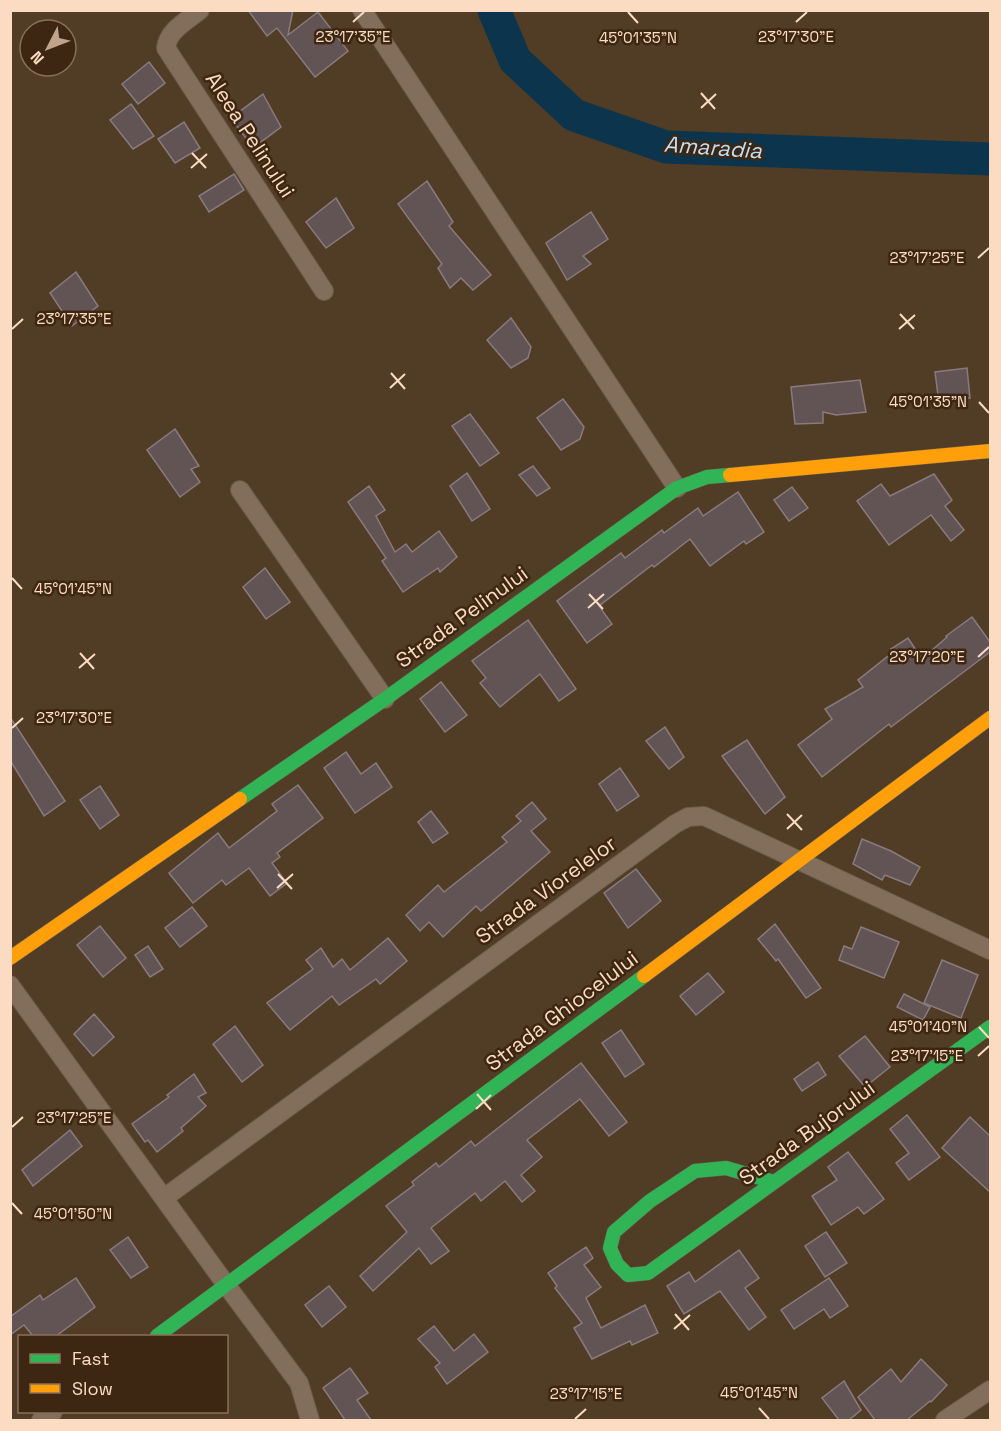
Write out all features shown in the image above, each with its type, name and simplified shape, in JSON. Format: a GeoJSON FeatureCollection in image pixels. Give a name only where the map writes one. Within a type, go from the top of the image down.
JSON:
{"type":"FeatureCollection","features":[{"type":"Feature","properties":{"kind":"street","name":"Aleea Pelinului"},"geometry":{"type":"LineString","coordinates":[[200,10],[171,34],[166,48],[324,291]]}},
{"type":"Feature","properties":{"kind":"street"},"geometry":{"type":"LineString","coordinates":[[362,10],[677,488]]}},
{"type":"Feature","properties":{"kind":"street","name":"Strada Pelinului"},"geometry":{"type":"LineString","coordinates":[[10,958],[385,699],[677,488],[708,477],[990,451]]}},
{"type":"Feature","properties":{"kind":"street"},"geometry":{"type":"LineString","coordinates":[[240,490],[385,699]]}},
{"type":"Feature","properties":{"kind":"street","name":"Strada Ghiocelului"},"geometry":{"type":"LineString","coordinates":[[158,1335],[801,861],[913,774],[990,718]]}},
{"type":"Feature","properties":{"kind":"street","name":"Strada Viorelelor"},"geometry":{"type":"LineString","coordinates":[[164,1198],[665,831],[688,817],[704,816],[990,950]]}},
{"type":"Feature","properties":{"kind":"street"},"geometry":{"type":"LineString","coordinates":[[10,985],[299,1383],[310,1420]]}},
{"type":"Feature","properties":{"kind":"street","name":"Strada Bujorului"},"geometry":{"type":"LineString","coordinates":[[774,1182],[726,1168],[695,1172],[650,1201],[614,1232],[610,1248],[617,1264],[628,1275],[648,1273],[990,1027]]}},
{"type":"Feature","properties":{"kind":"street"},"geometry":{"type":"LineString","coordinates":[[945,1420],[990,1390]]}},
{"type":"Feature","properties":{"kind":"building"},"geometry":{"type":"Polygon","coordinates":[[[248,10],[293,10],[288,35],[318,12],[348,51],[315,77],[277,28],[267,36],[248,10]]]}},
{"type":"Feature","properties":{"kind":"building"},"geometry":{"type":"Polygon","coordinates":[[[149,62],[165,83],[138,104],[122,84],[149,62]]]}},
{"type":"Feature","properties":{"kind":"building"},"geometry":{"type":"Polygon","coordinates":[[[263,94],[281,127],[253,148],[231,118],[263,94]]]}},
{"type":"Feature","properties":{"kind":"building"},"geometry":{"type":"Polygon","coordinates":[[[131,104],[154,136],[133,149],[110,120],[131,104]]]}},
{"type":"Feature","properties":{"kind":"building"},"geometry":{"type":"Polygon","coordinates":[[[184,122],[200,148],[175,163],[158,139],[184,122]]]}},
{"type":"Feature","properties":{"kind":"building"},"geometry":{"type":"Polygon","coordinates":[[[234,174],[244,190],[209,212],[199,196],[234,174]]]}},
{"type":"Feature","properties":{"kind":"building"},"geometry":{"type":"Polygon","coordinates":[[[427,181],[453,222],[449,226],[491,275],[473,290],[461,278],[450,288],[438,268],[442,264],[398,204],[427,181]]]}},
{"type":"Feature","properties":{"kind":"building"},"geometry":{"type":"Polygon","coordinates":[[[336,198],[354,228],[326,248],[306,222],[336,198]]]}},
{"type":"Feature","properties":{"kind":"building"},"geometry":{"type":"Polygon","coordinates":[[[591,212],[608,239],[583,256],[591,264],[567,280],[546,243],[591,212]]]}},
{"type":"Feature","properties":{"kind":"building"},"geometry":{"type":"Polygon","coordinates":[[[76,272],[98,306],[72,326],[50,293],[76,272]]]}},
{"type":"Feature","properties":{"kind":"building"},"geometry":{"type":"Polygon","coordinates":[[[511,318],[531,347],[528,358],[511,368],[487,340],[511,318]]]}},
{"type":"Feature","properties":{"kind":"building"},"geometry":{"type":"Polygon","coordinates":[[[967,368],[970,398],[939,403],[935,372],[967,368]]]}},
{"type":"Feature","properties":{"kind":"building"},"geometry":{"type":"Polygon","coordinates":[[[860,380],[866,412],[836,415],[823,412],[823,423],[795,424],[791,387],[860,380]]]}},
{"type":"Feature","properties":{"kind":"building"},"geometry":{"type":"Polygon","coordinates":[[[563,399],[584,427],[580,439],[561,450],[537,418],[563,399]]]}},
{"type":"Feature","properties":{"kind":"building"},"geometry":{"type":"Polygon","coordinates":[[[470,414],[499,453],[480,466],[452,426],[470,414]]]}},
{"type":"Feature","properties":{"kind":"building"},"geometry":{"type":"Polygon","coordinates":[[[175,429],[199,466],[191,469],[200,482],[180,497],[147,450],[175,429]]]}},
{"type":"Feature","properties":{"kind":"building"},"geometry":{"type":"Polygon","coordinates":[[[533,466],[550,488],[537,496],[519,475],[533,466]]]}},
{"type":"Feature","properties":{"kind":"building"},"geometry":{"type":"Polygon","coordinates":[[[467,473],[490,509],[472,521],[450,486],[467,473]]]}},
{"type":"Feature","properties":{"kind":"building"},"geometry":{"type":"Polygon","coordinates":[[[934,474],[952,500],[945,506],[964,530],[951,541],[931,515],[889,545],[857,501],[881,484],[890,496],[934,474]]]}},
{"type":"Feature","properties":{"kind":"building"},"geometry":{"type":"Polygon","coordinates":[[[369,486],[385,510],[376,516],[395,552],[406,544],[412,552],[439,531],[457,557],[440,572],[438,568],[403,592],[382,561],[386,558],[348,502],[369,486]]]}},
{"type":"Feature","properties":{"kind":"building"},"geometry":{"type":"Polygon","coordinates":[[[792,487],[808,508],[789,521],[774,500],[792,487]]]}},
{"type":"Feature","properties":{"kind":"building"},"geometry":{"type":"Polygon","coordinates":[[[738,492],[764,532],[746,544],[744,541],[710,566],[690,539],[599,606],[612,624],[587,643],[557,601],[621,553],[625,558],[662,530],[664,533],[698,508],[703,516],[738,492]]]}},
{"type":"Feature","properties":{"kind":"building"},"geometry":{"type":"Polygon","coordinates":[[[265,568],[290,602],[266,619],[243,587],[265,568]]]}},
{"type":"Feature","properties":{"kind":"building"},"geometry":{"type":"Polygon","coordinates":[[[972,617],[990,642],[990,652],[891,727],[889,724],[822,777],[798,745],[832,719],[825,709],[863,687],[858,680],[893,652],[891,649],[908,638],[922,659],[946,636],[972,617]]]}},
{"type":"Feature","properties":{"kind":"building"},"geometry":{"type":"Polygon","coordinates":[[[528,620],[576,689],[559,701],[540,674],[500,707],[480,683],[486,678],[472,661],[528,620]]]}},
{"type":"Feature","properties":{"kind":"building"},"geometry":{"type":"Polygon","coordinates":[[[441,682],[467,715],[445,732],[420,699],[441,682]]]}},
{"type":"Feature","properties":{"kind":"building"},"geometry":{"type":"Polygon","coordinates":[[[10,717],[65,801],[44,816],[10,760],[10,717]]]}},
{"type":"Feature","properties":{"kind":"building"},"geometry":{"type":"Polygon","coordinates":[[[665,727],[684,757],[669,769],[646,741],[665,727]]]}},
{"type":"Feature","properties":{"kind":"building"},"geometry":{"type":"Polygon","coordinates":[[[747,740],[785,797],[765,814],[722,756],[747,740]]]}},
{"type":"Feature","properties":{"kind":"building"},"geometry":{"type":"Polygon","coordinates":[[[346,752],[361,774],[376,763],[392,787],[355,813],[324,768],[346,752]]]}},
{"type":"Feature","properties":{"kind":"building"},"geometry":{"type":"Polygon","coordinates":[[[620,768],[639,796],[617,811],[599,784],[620,768]]]}},
{"type":"Feature","properties":{"kind":"building"},"geometry":{"type":"Polygon","coordinates":[[[298,785],[323,818],[277,853],[280,857],[272,863],[287,883],[270,896],[249,868],[226,885],[222,880],[193,903],[169,873],[218,833],[229,848],[277,811],[272,804],[298,785]]]}},
{"type":"Feature","properties":{"kind":"building"},"geometry":{"type":"Polygon","coordinates":[[[100,786],[119,815],[100,829],[80,800],[100,786]]]}},
{"type":"Feature","properties":{"kind":"building"},"geometry":{"type":"Polygon","coordinates":[[[532,802],[546,819],[531,831],[550,852],[481,911],[476,906],[443,937],[429,922],[420,931],[406,915],[438,885],[444,892],[507,842],[502,837],[521,821],[516,816],[532,802]]]}},
{"type":"Feature","properties":{"kind":"building"},"geometry":{"type":"Polygon","coordinates":[[[431,811],[448,833],[433,843],[418,822],[431,811]]]}},
{"type":"Feature","properties":{"kind":"building"},"geometry":{"type":"Polygon","coordinates":[[[862,839],[891,851],[920,867],[910,885],[885,875],[882,880],[853,864],[862,839]]]}},
{"type":"Feature","properties":{"kind":"building"},"geometry":{"type":"Polygon","coordinates":[[[636,869],[661,901],[628,928],[604,893],[636,869]]]}},
{"type":"Feature","properties":{"kind":"building"},"geometry":{"type":"Polygon","coordinates":[[[192,907],[207,926],[180,947],[165,928],[192,907]]]}},
{"type":"Feature","properties":{"kind":"building"},"geometry":{"type":"Polygon","coordinates":[[[775,924],[821,988],[806,998],[778,959],[776,961],[758,939],[775,924]]]}},
{"type":"Feature","properties":{"kind":"building"},"geometry":{"type":"Polygon","coordinates":[[[100,926],[126,958],[103,977],[77,945],[100,926]]]}},
{"type":"Feature","properties":{"kind":"building"},"geometry":{"type":"Polygon","coordinates":[[[861,927],[899,942],[884,978],[839,960],[844,946],[852,949],[861,927]]]}},
{"type":"Feature","properties":{"kind":"building"},"geometry":{"type":"Polygon","coordinates":[[[388,938],[407,961],[380,984],[376,979],[339,1005],[332,996],[290,1030],[267,1003],[313,969],[306,960],[321,948],[333,967],[342,959],[350,970],[388,938]]]}},
{"type":"Feature","properties":{"kind":"building"},"geometry":{"type":"Polygon","coordinates":[[[148,946],[163,969],[150,977],[135,955],[148,946]]]}},
{"type":"Feature","properties":{"kind":"building"},"geometry":{"type":"Polygon","coordinates":[[[942,960],[978,975],[961,1018],[924,1003],[942,960]]]}},
{"type":"Feature","properties":{"kind":"building"},"geometry":{"type":"Polygon","coordinates":[[[708,973],[724,992],[696,1015],[680,996],[708,973]]]}},
{"type":"Feature","properties":{"kind":"building"},"geometry":{"type":"Polygon","coordinates":[[[904,994],[930,1007],[923,1020],[897,1007],[904,994]]]}},
{"type":"Feature","properties":{"kind":"building"},"geometry":{"type":"Polygon","coordinates":[[[94,1014],[114,1037],[93,1056],[74,1034],[94,1014]]]}},
{"type":"Feature","properties":{"kind":"building"},"geometry":{"type":"Polygon","coordinates":[[[235,1026],[263,1065],[242,1082],[213,1044],[235,1026]]]}},
{"type":"Feature","properties":{"kind":"building"},"geometry":{"type":"Polygon","coordinates":[[[621,1030],[644,1064],[625,1077],[602,1043],[621,1030]]]}},
{"type":"Feature","properties":{"kind":"building"},"geometry":{"type":"Polygon","coordinates":[[[865,1036],[890,1067],[865,1087],[839,1056],[865,1036]]]}},
{"type":"Feature","properties":{"kind":"building"},"geometry":{"type":"Polygon","coordinates":[[[818,1062],[826,1075],[802,1091],[794,1079],[818,1062]]]}},
{"type":"Feature","properties":{"kind":"building"},"geometry":{"type":"Polygon","coordinates":[[[581,1063],[627,1122],[609,1136],[580,1099],[527,1140],[542,1157],[521,1175],[535,1191],[522,1202],[505,1181],[481,1201],[475,1193],[431,1228],[449,1251],[431,1264],[419,1248],[373,1291],[360,1276],[407,1232],[386,1206],[414,1185],[412,1182],[436,1163],[439,1167],[471,1141],[475,1146],[581,1063]]]}},
{"type":"Feature","properties":{"kind":"building"},"geometry":{"type":"Polygon","coordinates":[[[194,1074],[206,1093],[198,1097],[206,1106],[181,1128],[183,1131],[157,1152],[148,1140],[145,1142],[132,1124],[169,1097],[167,1095],[194,1074]]]}},
{"type":"Feature","properties":{"kind":"building"},"geometry":{"type":"Polygon","coordinates":[[[907,1115],[940,1157],[909,1180],[896,1163],[909,1153],[890,1129],[907,1115]]]}},
{"type":"Feature","properties":{"kind":"building"},"geometry":{"type":"Polygon","coordinates":[[[970,1117],[990,1136],[990,1192],[942,1148],[970,1117]]]}},
{"type":"Feature","properties":{"kind":"building"},"geometry":{"type":"Polygon","coordinates":[[[70,1130],[82,1146],[33,1186],[22,1170],[70,1130]]]}},
{"type":"Feature","properties":{"kind":"building"},"geometry":{"type":"Polygon","coordinates":[[[848,1152],[884,1199],[864,1214],[858,1207],[831,1225],[812,1196],[837,1180],[828,1167],[848,1152]]]}},
{"type":"Feature","properties":{"kind":"building"},"geometry":{"type":"Polygon","coordinates":[[[826,1232],[847,1263],[825,1277],[805,1246],[826,1232]]]}},
{"type":"Feature","properties":{"kind":"building"},"geometry":{"type":"Polygon","coordinates":[[[128,1237],[148,1267],[131,1278],[110,1250],[128,1237]]]}},
{"type":"Feature","properties":{"kind":"building"},"geometry":{"type":"Polygon","coordinates":[[[586,1247],[593,1258],[584,1265],[601,1287],[586,1298],[601,1328],[645,1305],[658,1333],[632,1345],[630,1341],[592,1359],[574,1328],[582,1323],[555,1288],[557,1286],[548,1273],[586,1247]]]}},
{"type":"Feature","properties":{"kind":"building"},"geometry":{"type":"Polygon","coordinates":[[[739,1250],[759,1278],[745,1288],[766,1317],[749,1330],[720,1291],[684,1314],[667,1286],[689,1272],[695,1282],[739,1250]]]}},
{"type":"Feature","properties":{"kind":"building"},"geometry":{"type":"Polygon","coordinates":[[[76,1278],[95,1307],[57,1335],[32,1335],[24,1325],[10,1335],[10,1317],[40,1295],[43,1300],[76,1278]]]}},
{"type":"Feature","properties":{"kind":"building"},"geometry":{"type":"Polygon","coordinates":[[[829,1278],[848,1306],[830,1318],[824,1309],[794,1329],[781,1310],[829,1278]]]}},
{"type":"Feature","properties":{"kind":"building"},"geometry":{"type":"Polygon","coordinates":[[[329,1286],[346,1307],[322,1327],[305,1305],[329,1286]]]}},
{"type":"Feature","properties":{"kind":"building"},"geometry":{"type":"Polygon","coordinates":[[[434,1326],[454,1351],[474,1334],[488,1352],[447,1384],[435,1367],[440,1363],[418,1339],[434,1326]]]}},
{"type":"Feature","properties":{"kind":"building"},"geometry":{"type":"Polygon","coordinates":[[[921,1359],[947,1385],[931,1402],[907,1420],[875,1420],[858,1397],[891,1369],[901,1382],[921,1359]]]}},
{"type":"Feature","properties":{"kind":"building"},"geometry":{"type":"Polygon","coordinates":[[[350,1368],[368,1393],[357,1400],[371,1420],[345,1420],[323,1388],[350,1368]]]}},
{"type":"Feature","properties":{"kind":"building"},"geometry":{"type":"Polygon","coordinates":[[[844,1381],[861,1410],[849,1420],[839,1420],[822,1398],[844,1381]]]}},
{"type":"Feature","properties":{"kind":"waterway","name":"Amaradia"},"geometry":{"type":"LineString","coordinates":[[494,10],[515,60],[574,115],[666,147],[990,159]]}},
{"type":"Feature","properties":{"kind":"traffic: fast"},"geometry":{"type":"LineString","coordinates":[[240,799],[385,699],[677,488],[707,477],[730,475]]}},
{"type":"Feature","properties":{"kind":"traffic: fast"},"geometry":{"type":"LineString","coordinates":[[158,1335],[644,976]]}},
{"type":"Feature","properties":{"kind":"traffic: fast"},"geometry":{"type":"LineString","coordinates":[[774,1182],[726,1168],[695,1171],[650,1201],[614,1232],[610,1248],[617,1264],[628,1275],[648,1273],[990,1027]]}},
{"type":"Feature","properties":{"kind":"traffic: slow"},"geometry":{"type":"LineString","coordinates":[[730,475],[990,451]]}},
{"type":"Feature","properties":{"kind":"traffic: slow"},"geometry":{"type":"LineString","coordinates":[[644,976],[990,718]]}},
{"type":"Feature","properties":{"kind":"traffic: slow"},"geometry":{"type":"LineString","coordinates":[[10,958],[240,799]]}}]}
